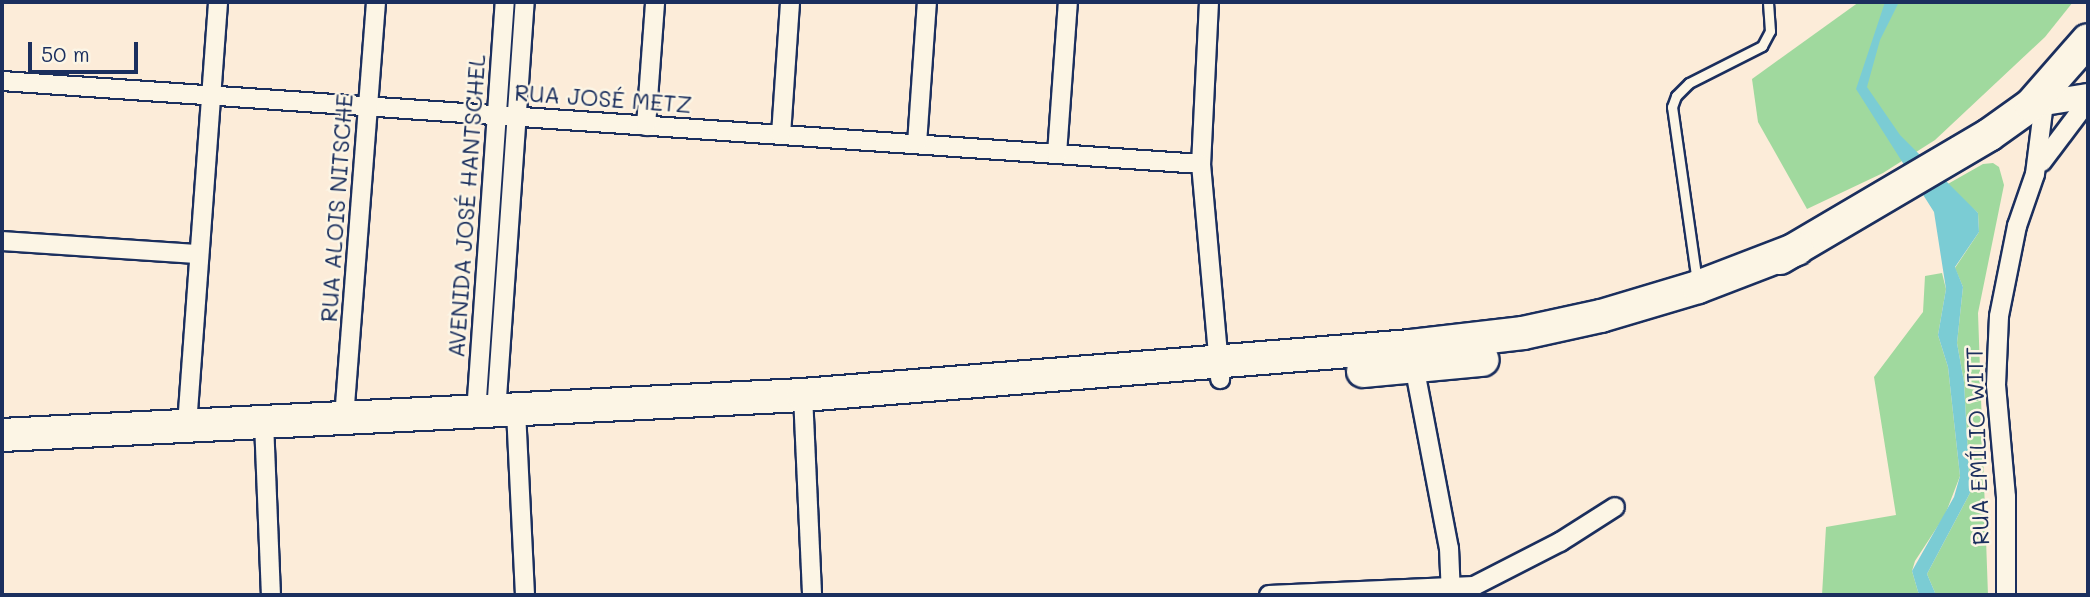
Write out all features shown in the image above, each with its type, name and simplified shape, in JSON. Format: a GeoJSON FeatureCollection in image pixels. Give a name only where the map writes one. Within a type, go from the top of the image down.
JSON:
{"type":"FeatureCollection","features":[{"type":"Feature","properties":{"kind":"highway"},"geometry":{"type":"LineString","coordinates":[[2,435],[816,395],[1528,352],[1639,324],[1695,302],[1797,249],[1951,160],[2037,104],[2088,40]]}},
{"type":"Feature","properties":{"kind":"highway"},"geometry":{"type":"LineString","coordinates":[[1413,358],[1574,323],[1698,287],[1797,249]]}},
{"type":"Feature","properties":{"kind":"main road"},"geometry":{"type":"LineString","coordinates":[[2037,104],[2088,96]]}},
{"type":"Feature","properties":{"kind":"street"},"geometry":{"type":"LineString","coordinates":[[187,425],[218,2]]}},
{"type":"Feature","properties":{"kind":"street","name":"RUA ALOIS NITSCHE"},"geometry":{"type":"LineString","coordinates":[[344,418],[376,2]]}},
{"type":"Feature","properties":{"kind":"street","name":"AVENIDA JOSÉ HANTSCHEL"},"geometry":{"type":"LineString","coordinates":[[496,412],[497,116],[505,2]]}},
{"type":"Feature","properties":{"kind":"street","name":"AVENIDA JOSÉ HANTSCHEL"},"geometry":{"type":"LineString","coordinates":[[496,412],[525,2]]}},
{"type":"Feature","properties":{"kind":"street"},"geometry":{"type":"LineString","coordinates":[[646,126],[655,2]]}},
{"type":"Feature","properties":{"kind":"street"},"geometry":{"type":"LineString","coordinates":[[781,135],[790,2]]}},
{"type":"Feature","properties":{"kind":"street"},"geometry":{"type":"LineString","coordinates":[[917,144],[927,2]]}},
{"type":"Feature","properties":{"kind":"street"},"geometry":{"type":"LineString","coordinates":[[1057,154],[1068,2]]}},
{"type":"Feature","properties":{"kind":"street"},"geometry":{"type":"LineString","coordinates":[[1209,2],[1201,164],[1220,370]]}},
{"type":"Feature","properties":{"kind":"street","name":"RUA JOSÉ METZ"},"geometry":{"type":"LineString","coordinates":[[2,81],[1201,164]]}},
{"type":"Feature","properties":{"kind":"street","name":"RUA EMÍLIO WITT"},"geometry":{"type":"LineString","coordinates":[[2006,595],[2006,497],[1996,385],[1999,316],[2017,226],[2035,174],[2063,129],[2088,101]]}},
{"type":"Feature","properties":{"kind":"street","name":"RUA EMÍLIO WITT"},"geometry":{"type":"LineString","coordinates":[[2035,174],[2037,104]]}},
{"type":"Feature","properties":{"kind":"street"},"geometry":{"type":"LineString","coordinates":[[2,241],[199,254]]}},
{"type":"Feature","properties":{"kind":"street"},"geometry":{"type":"LineString","coordinates":[[1413,358],[1450,548],[1452,591]]}},
{"type":"Feature","properties":{"kind":"street"},"geometry":{"type":"LineString","coordinates":[[812,595],[816,395]]}},
{"type":"Feature","properties":{"kind":"street"},"geometry":{"type":"LineString","coordinates":[[496,412],[525,595]]}},
{"type":"Feature","properties":{"kind":"street"},"geometry":{"type":"LineString","coordinates":[[264,422],[271,595]]}},
{"type":"Feature","properties":{"kind":"street"},"geometry":{"type":"LineString","coordinates":[[1269,595],[1452,591],[1474,586],[1500,575],[1615,507]]}},
{"type":"Feature","properties":{"kind":"lane"},"geometry":{"type":"LineString","coordinates":[[1698,287],[1672,107],[1689,83],[1762,46],[1770,31],[1768,2]]}},
{"type":"Feature","properties":{"kind":"green space"},"geometry":{"type":"Polygon","coordinates":[[[1859,2],[2073,2],[2045,37],[1935,140],[1883,173],[1807,209],[1758,122],[1752,79],[1859,2]]]}},
{"type":"Feature","properties":{"kind":"green space"},"geometry":{"type":"Polygon","coordinates":[[[1993,163],[1999,167],[2004,185],[1978,313],[1988,595],[1936,595],[1927,574],[1970,493],[1964,382],[1957,343],[1963,287],[1955,268],[1979,232],[1978,213],[1946,185],[1983,164],[1993,163]]]}},
{"type":"Feature","properties":{"kind":"green space"},"geometry":{"type":"Polygon","coordinates":[[[1942,273],[1946,289],[1938,335],[1948,367],[1960,476],[1945,515],[1915,561],[1912,571],[1919,595],[1822,595],[1826,527],[1896,515],[1874,377],[1923,312],[1925,276],[1942,273]]]}},
{"type":"Feature","properties":{"kind":"water"},"geometry":{"type":"Polygon","coordinates":[[[1885,2],[1899,2],[1880,40],[1867,87],[1900,135],[1978,213],[1979,232],[1955,267],[1963,287],[1957,343],[1964,382],[1970,493],[1927,574],[1936,595],[1919,595],[1912,571],[1954,497],[1960,476],[1948,367],[1938,335],[1946,289],[1934,212],[1856,89],[1885,2]]]}}]}
